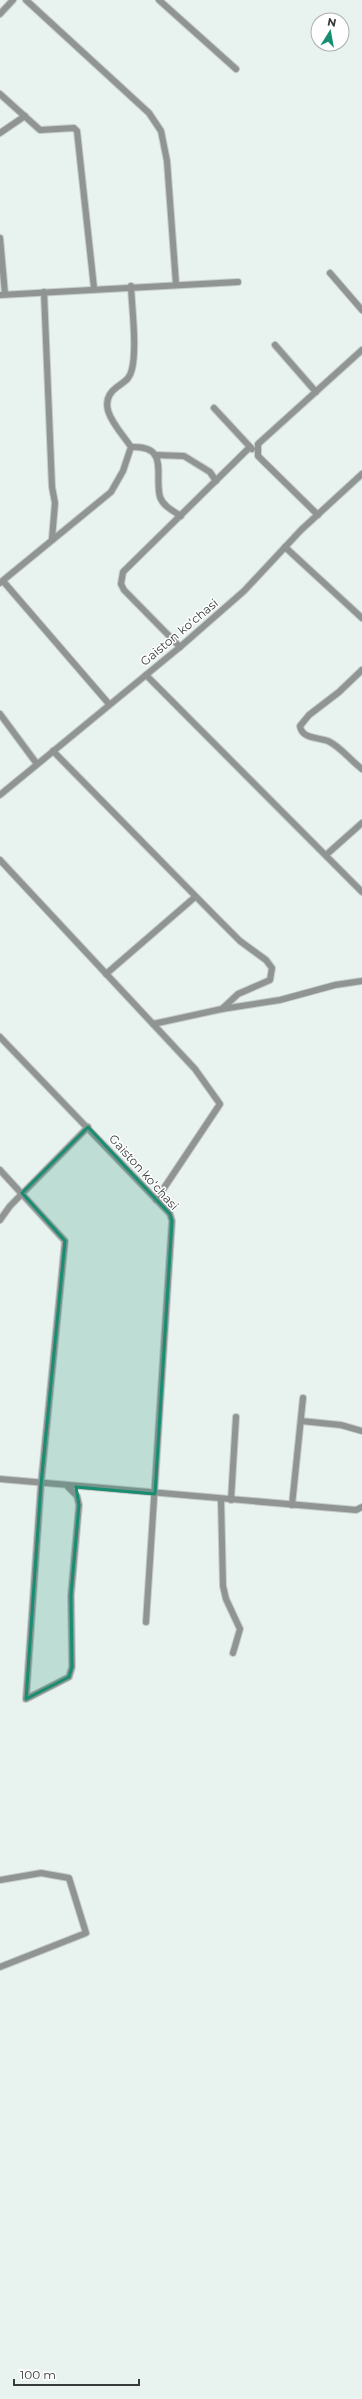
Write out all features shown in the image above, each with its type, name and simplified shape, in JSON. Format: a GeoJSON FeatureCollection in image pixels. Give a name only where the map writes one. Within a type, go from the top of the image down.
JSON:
{"type":"FeatureCollection","features":[{"type":"Feature","properties":{"kind":"street"},"geometry":{"type":"LineString","coordinates":[[0,14],[13,0]]}},
{"type":"Feature","properties":{"kind":"street"},"geometry":{"type":"LineString","coordinates":[[26,0],[150,113],[158,125],[167,161],[176,284]]}},
{"type":"Feature","properties":{"kind":"street"},"geometry":{"type":"LineString","coordinates":[[159,0],[236,69]]}},
{"type":"Feature","properties":{"kind":"street"},"geometry":{"type":"LineString","coordinates":[[0,94],[44,131],[74,128],[77,131],[94,288]]}},
{"type":"Feature","properties":{"kind":"street"},"geometry":{"type":"LineString","coordinates":[[0,133],[25,116]]}},
{"type":"Feature","properties":{"kind":"street"},"geometry":{"type":"LineString","coordinates":[[0,238],[3,295],[94,288],[238,282]]}},
{"type":"Feature","properties":{"kind":"street"},"geometry":{"type":"LineString","coordinates":[[330,273],[362,310]]}},
{"type":"Feature","properties":{"kind":"street"},"geometry":{"type":"LineString","coordinates":[[132,286],[132,370],[125,382],[110,395],[108,402],[113,423],[132,447]]}},
{"type":"Feature","properties":{"kind":"street"},"geometry":{"type":"LineString","coordinates":[[44,292],[52,487],[55,503],[52,539]]}},
{"type":"Feature","properties":{"kind":"street"},"geometry":{"type":"LineString","coordinates":[[275,345],[316,392]]}},
{"type":"Feature","properties":{"kind":"street"},"geometry":{"type":"LineString","coordinates":[[258,456],[258,444],[362,350]]}},
{"type":"Feature","properties":{"kind":"street"},"geometry":{"type":"LineString","coordinates":[[214,408],[250,448],[318,515]]}},
{"type":"Feature","properties":{"kind":"street"},"geometry":{"type":"LineString","coordinates":[[132,447],[140,447],[155,455],[184,456],[210,472],[216,481]]}},
{"type":"Feature","properties":{"kind":"street"},"geometry":{"type":"LineString","coordinates":[[109,704],[2,582],[52,539],[111,492],[123,471],[132,447]]}},
{"type":"Feature","properties":{"kind":"street"},"geometry":{"type":"LineString","coordinates":[[180,648],[124,590],[121,584],[123,572],[250,448]]}},
{"type":"Feature","properties":{"kind":"street"},"geometry":{"type":"LineString","coordinates":[[155,455],[160,464],[160,497],[163,502],[180,516]]}},
{"type":"Feature","properties":{"kind":"street","name":"Gaiston koʻchasi"},"geometry":{"type":"LineString","coordinates":[[0,795],[109,704],[180,648],[244,590],[285,547],[362,474]]}},
{"type":"Feature","properties":{"kind":"street"},"geometry":{"type":"LineString","coordinates":[[285,547],[362,618]]}},
{"type":"Feature","properties":{"kind":"street"},"geometry":{"type":"LineString","coordinates":[[362,670],[339,692],[309,715],[300,726],[304,735],[334,743],[362,768]]}},
{"type":"Feature","properties":{"kind":"street"},"geometry":{"type":"LineString","coordinates":[[146,675],[362,892]]}},
{"type":"Feature","properties":{"kind":"street"},"geometry":{"type":"LineString","coordinates":[[0,714],[38,764]]}},
{"type":"Feature","properties":{"kind":"street"},"geometry":{"type":"LineString","coordinates":[[53,751],[240,941],[256,950],[272,968],[270,980],[238,994],[222,1009]]}},
{"type":"Feature","properties":{"kind":"street"},"geometry":{"type":"LineString","coordinates":[[326,855],[362,823]]}},
{"type":"Feature","properties":{"kind":"street"},"geometry":{"type":"LineString","coordinates":[[0,860],[195,1069],[220,1104],[156,1200]]}},
{"type":"Feature","properties":{"kind":"street"},"geometry":{"type":"LineString","coordinates":[[106,974],[196,897]]}},
{"type":"Feature","properties":{"kind":"street"},"geometry":{"type":"LineString","coordinates":[[153,1024],[222,1009],[280,1000],[335,984],[362,981]]}},
{"type":"Feature","properties":{"kind":"street","name":"Gaiston koʻchasi"},"geometry":{"type":"LineString","coordinates":[[0,1037],[170,1214],[172,1221],[158,1458],[146,1622]]}},
{"type":"Feature","properties":{"kind":"street"},"geometry":{"type":"LineString","coordinates":[[0,1220],[22,1193],[88,1127]]}},
{"type":"Feature","properties":{"kind":"street"},"geometry":{"type":"LineString","coordinates":[[0,1170],[65,1241],[41,1484],[26,1699],[69,1677],[72,1667],[71,1596],[79,1505],[78,1496],[68,1486]]}},
{"type":"Feature","properties":{"kind":"street"},"geometry":{"type":"LineString","coordinates":[[292,1505],[303,1398]]}},
{"type":"Feature","properties":{"kind":"street"},"geometry":{"type":"LineString","coordinates":[[231,1500],[236,1417]]}},
{"type":"Feature","properties":{"kind":"street"},"geometry":{"type":"LineString","coordinates":[[301,1421],[341,1425],[362,1430]]}},
{"type":"Feature","properties":{"kind":"street"},"geometry":{"type":"LineString","coordinates":[[0,1479],[155,1494],[356,1510],[362,1507]]}},
{"type":"Feature","properties":{"kind":"street"},"geometry":{"type":"LineString","coordinates":[[221,1499],[223,1586],[226,1599],[240,1629],[233,1653]]}},
{"type":"Feature","properties":{"kind":"street"},"geometry":{"type":"LineString","coordinates":[[0,1880],[40,1873],[69,1878],[86,1933],[0,1966]]}},
{"type":"Feature","properties":{"kind":"highlighted area"},"geometry":{"type":"Polygon","coordinates":[[[88,1127],[170,1214],[172,1221],[155,1494],[76,1487],[79,1505],[71,1595],[72,1667],[69,1677],[26,1699],[41,1484],[65,1241],[22,1193],[88,1127]]]}}]}
